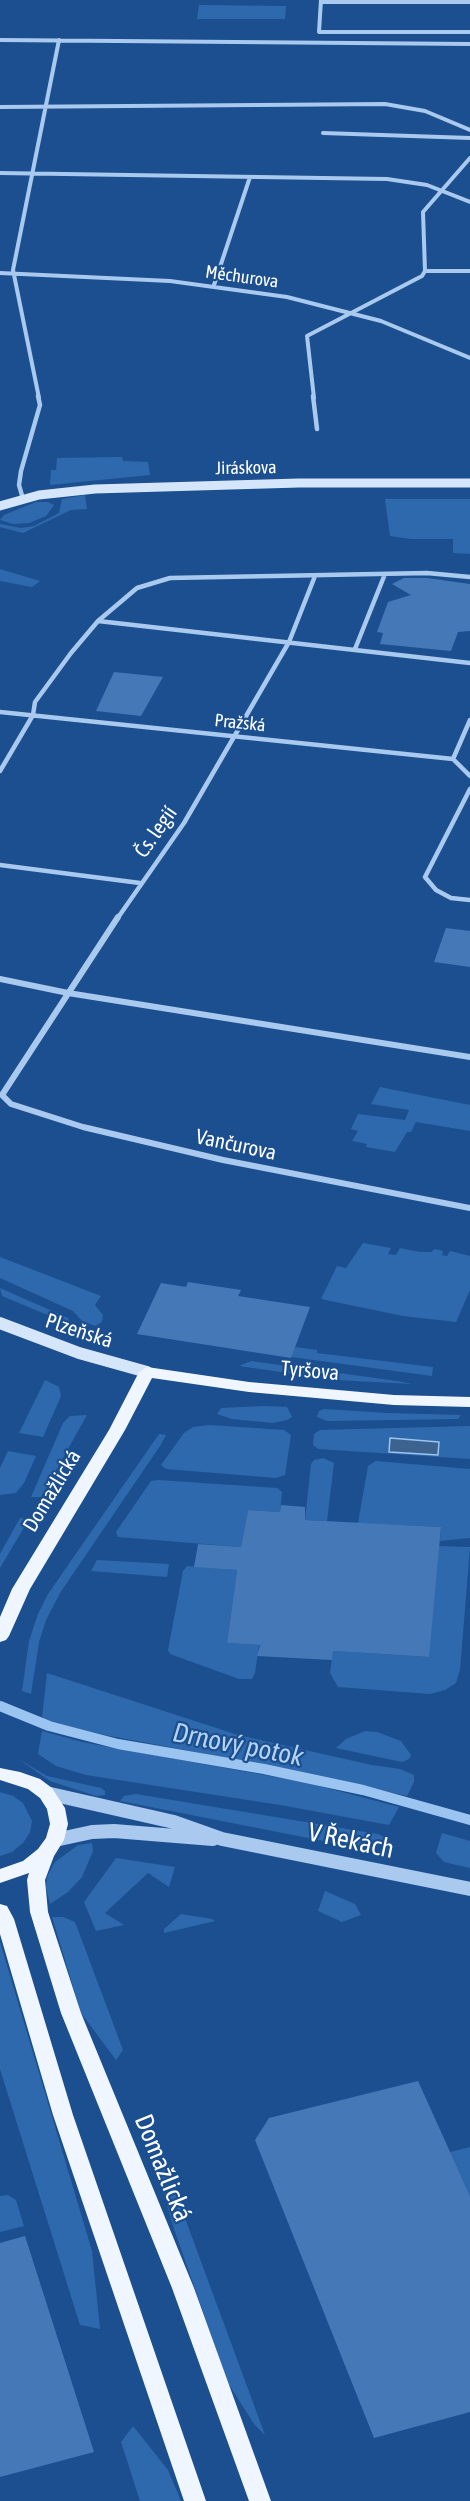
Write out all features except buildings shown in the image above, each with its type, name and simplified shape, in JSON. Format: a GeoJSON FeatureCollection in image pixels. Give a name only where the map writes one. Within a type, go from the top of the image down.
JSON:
{"type":"FeatureCollection","features":[{"type":"Feature","properties":{"kind":"main road","name":"Jiráskova"},"geometry":{"type":"LineString","coordinates":[[0,506],[56,492],[106,489],[289,484],[470,483]]}},
{"type":"Feature","properties":{"kind":"main road","name":"Plzeňská"},"geometry":{"type":"LineString","coordinates":[[0,1323],[79,1353],[147,1372]]}},
{"type":"Feature","properties":{"kind":"main road","name":"Tyršova"},"geometry":{"type":"LineString","coordinates":[[147,1372],[239,1386],[394,1400],[470,1402]]}},
{"type":"Feature","properties":{"kind":"main road","name":"Domažlická"},"geometry":{"type":"LineString","coordinates":[[0,1636],[21,1589],[117,1430],[147,1372]]}},
{"type":"Feature","properties":{"kind":"main road"},"geometry":{"type":"LineString","coordinates":[[0,1774],[20,1778],[46,1793]]}},
{"type":"Feature","properties":{"kind":"main road","name":"Domažlická"},"geometry":{"type":"LineString","coordinates":[[46,1793],[56,1808],[59,1824],[36,1880],[39,1912],[71,2013],[183,2288],[260,2501]]}},
{"type":"Feature","properties":{"kind":"main road"},"geometry":{"type":"LineString","coordinates":[[0,1876],[30,1866],[50,1847]]}},
{"type":"Feature","properties":{"kind":"main road"},"geometry":{"type":"LineString","coordinates":[[0,1911],[5,1919],[63,2115],[195,2501]]}},
{"type":"Feature","properties":{"kind":"street"},"geometry":{"type":"LineString","coordinates":[[470,3],[321,1],[319,32],[470,32]]}},
{"type":"Feature","properties":{"kind":"street"},"geometry":{"type":"LineString","coordinates":[[0,40],[470,44]]}},
{"type":"Feature","properties":{"kind":"street"},"geometry":{"type":"LineString","coordinates":[[23,499],[19,485],[21,471],[40,405],[13,270],[59,40]]}},
{"type":"Feature","properties":{"kind":"street"},"geometry":{"type":"LineString","coordinates":[[0,107],[385,104],[425,111],[470,130]]}},
{"type":"Feature","properties":{"kind":"street"},"geometry":{"type":"LineString","coordinates":[[323,133],[470,138]]}},
{"type":"Feature","properties":{"kind":"street"},"geometry":{"type":"LineString","coordinates":[[317,429],[307,336],[416,281],[425,271],[423,212],[470,158]]}},
{"type":"Feature","properties":{"kind":"street"},"geometry":{"type":"LineString","coordinates":[[0,173],[387,179],[427,185],[470,202]]}},
{"type":"Feature","properties":{"kind":"street"},"geometry":{"type":"LineString","coordinates":[[214,285],[250,177]]}},
{"type":"Feature","properties":{"kind":"street"},"geometry":{"type":"LineString","coordinates":[[425,271],[470,271]]}},
{"type":"Feature","properties":{"kind":"street","name":"Měchurova"},"geometry":{"type":"LineString","coordinates":[[0,273],[214,285],[287,297],[381,321],[470,358]]}},
{"type":"Feature","properties":{"kind":"street"},"geometry":{"type":"LineString","coordinates":[[0,771],[33,715],[35,702],[71,653],[98,621],[137,588],[170,578],[427,573],[470,577]]}},
{"type":"Feature","properties":{"kind":"street"},"geometry":{"type":"LineString","coordinates":[[355,649],[385,574]]}},
{"type":"Feature","properties":{"kind":"street","name":"Čs. legií"},"geometry":{"type":"LineString","coordinates":[[2,1095],[140,883],[184,823],[289,642],[315,576]]}},
{"type":"Feature","properties":{"kind":"street"},"geometry":{"type":"LineString","coordinates":[[98,621],[470,663]]}},
{"type":"Feature","properties":{"kind":"street","name":"Pražská"},"geometry":{"type":"LineString","coordinates":[[0,712],[453,759]]}},
{"type":"Feature","properties":{"kind":"street"},"geometry":{"type":"LineString","coordinates":[[470,720],[453,759],[470,776]]}},
{"type":"Feature","properties":{"kind":"street"},"geometry":{"type":"LineString","coordinates":[[470,789],[425,877],[436,890],[451,897],[470,900]]}},
{"type":"Feature","properties":{"kind":"street"},"geometry":{"type":"LineString","coordinates":[[0,865],[140,883]]}},
{"type":"Feature","properties":{"kind":"street"},"geometry":{"type":"LineString","coordinates":[[0,979],[68,993],[470,1057]]}},
{"type":"Feature","properties":{"kind":"street","name":"Vančurova"},"geometry":{"type":"LineString","coordinates":[[2,1095],[11,1104],[82,1127],[223,1160],[470,1208]]}},
{"type":"Feature","properties":{"kind":"street","name":"V Řekách"},"geometry":{"type":"LineString","coordinates":[[46,1793],[174,1822],[222,1839],[470,1889]]}},
{"type":"Feature","properties":{"kind":"street","name":"V Řekách"},"geometry":{"type":"LineString","coordinates":[[50,1847],[92,1832],[222,1839]]}},
{"type":"Feature","properties":{"kind":"shaded area"},"geometry":{"type":"Polygon","coordinates":[[[199,5],[286,6],[285,19],[197,19],[199,5]]]}},
{"type":"Feature","properties":{"kind":"shaded area"},"geometry":{"type":"Polygon","coordinates":[[[122,457],[123,461],[148,462],[150,475],[50,485],[51,470],[56,470],[57,458],[122,457]]]}},
{"type":"Feature","properties":{"kind":"shaded area"},"geometry":{"type":"Polygon","coordinates":[[[85,495],[87,509],[71,510],[23,533],[0,527],[0,524],[21,528],[34,526],[59,513],[62,499],[85,495]]]}},
{"type":"Feature","properties":{"kind":"shaded area"},"geometry":{"type":"Polygon","coordinates":[[[385,499],[470,499],[470,554],[453,553],[453,539],[411,539],[390,536],[385,499]]]}},
{"type":"Feature","properties":{"kind":"shaded area"},"geometry":{"type":"Polygon","coordinates":[[[36,502],[48,502],[54,505],[46,516],[29,523],[13,524],[0,520],[4,515],[36,502]]]}},
{"type":"Feature","properties":{"kind":"shaded area"},"geometry":{"type":"Polygon","coordinates":[[[0,569],[40,581],[32,587],[0,581],[0,569]]]}},
{"type":"Feature","properties":{"kind":"shaded area"},"geometry":{"type":"Polygon","coordinates":[[[380,1087],[470,1105],[470,1131],[416,1122],[395,1152],[366,1147],[367,1144],[352,1141],[358,1131],[351,1129],[358,1114],[405,1120],[409,1110],[371,1104],[380,1087]]]}},
{"type":"Feature","properties":{"kind":"shaded area"},"geometry":{"type":"Polygon","coordinates":[[[363,1243],[391,1248],[388,1254],[396,1255],[400,1248],[420,1252],[431,1252],[435,1249],[443,1251],[442,1255],[447,1256],[450,1251],[470,1256],[470,1290],[456,1322],[403,1316],[321,1299],[337,1266],[346,1268],[363,1243]]]}},
{"type":"Feature","properties":{"kind":"shaded area"},"geometry":{"type":"Polygon","coordinates":[[[0,1257],[101,1296],[95,1305],[103,1315],[102,1322],[95,1326],[82,1321],[73,1311],[0,1278],[0,1257]]]}},
{"type":"Feature","properties":{"kind":"shaded area"},"geometry":{"type":"Polygon","coordinates":[[[0,1288],[68,1318],[69,1321],[67,1323],[2,1296],[0,1288]]]}},
{"type":"Feature","properties":{"kind":"shaded area"},"geometry":{"type":"Polygon","coordinates":[[[295,1347],[317,1350],[317,1353],[433,1367],[432,1376],[291,1357],[295,1347]]]}},
{"type":"Feature","properties":{"kind":"shaded area"},"geometry":{"type":"Polygon","coordinates":[[[251,1361],[412,1384],[337,1380],[239,1366],[251,1361]]]}},
{"type":"Feature","properties":{"kind":"shaded area"},"geometry":{"type":"Polygon","coordinates":[[[45,1380],[59,1387],[61,1396],[43,1437],[19,1433],[45,1380]]]}},
{"type":"Feature","properties":{"kind":"shaded area"},"geometry":{"type":"Polygon","coordinates":[[[287,1407],[292,1417],[273,1423],[232,1419],[217,1414],[221,1408],[287,1407]]]}},
{"type":"Feature","properties":{"kind":"shaded area"},"geometry":{"type":"Polygon","coordinates":[[[324,1409],[461,1415],[458,1419],[327,1421],[317,1417],[319,1411],[324,1409]]]}},
{"type":"Feature","properties":{"kind":"shaded area"},"geometry":{"type":"Polygon","coordinates":[[[87,1415],[41,1497],[31,1497],[63,1423],[70,1416],[87,1415]]]}},
{"type":"Feature","properties":{"kind":"shaded area"},"geometry":{"type":"Polygon","coordinates":[[[210,1425],[284,1430],[291,1435],[285,1475],[276,1478],[166,1469],[161,1465],[184,1433],[193,1427],[210,1425]]]}},
{"type":"Feature","properties":{"kind":"shaded area"},"geometry":{"type":"Polygon","coordinates":[[[470,1426],[470,1459],[318,1449],[313,1445],[314,1434],[320,1430],[470,1426]],[[390,1439],[438,1455],[439,1442],[390,1439]]]}},
{"type":"Feature","properties":{"kind":"shaded area"},"geometry":{"type":"Polygon","coordinates":[[[159,1434],[166,1435],[160,1446],[60,1593],[46,1620],[39,1642],[31,1694],[22,1691],[29,1641],[48,1594],[159,1434]]]}},
{"type":"Feature","properties":{"kind":"shaded area"},"geometry":{"type":"Polygon","coordinates":[[[390,1438],[439,1442],[438,1455],[389,1452],[390,1438]]]}},
{"type":"Feature","properties":{"kind":"shaded area"},"geometry":{"type":"Polygon","coordinates":[[[8,1451],[36,1456],[24,1483],[16,1493],[0,1495],[0,1468],[8,1451]]]}},
{"type":"Feature","properties":{"kind":"shaded area"},"geometry":{"type":"Polygon","coordinates":[[[323,1458],[334,1463],[327,1521],[305,1520],[311,1464],[314,1460],[323,1458]]]}},
{"type":"Feature","properties":{"kind":"shaded area"},"geometry":{"type":"Polygon","coordinates":[[[376,1461],[470,1469],[470,1538],[440,1541],[441,1527],[358,1523],[368,1466],[376,1461]]]}},
{"type":"Feature","properties":{"kind":"shaded area"},"geometry":{"type":"Polygon","coordinates":[[[151,1481],[277,1488],[282,1492],[280,1512],[248,1510],[241,1547],[118,1537],[116,1532],[151,1481]]]}},
{"type":"Feature","properties":{"kind":"shaded area"},"geometry":{"type":"Polygon","coordinates":[[[20,1518],[29,1519],[0,1568],[0,1554],[20,1518]]]}},
{"type":"Feature","properties":{"kind":"shaded area"},"geometry":{"type":"Polygon","coordinates":[[[439,1546],[470,1547],[460,1670],[456,1683],[445,1690],[430,1694],[338,1687],[330,1673],[333,1651],[428,1657],[439,1546]]]}},
{"type":"Feature","properties":{"kind":"shaded area"},"geometry":{"type":"Polygon","coordinates":[[[97,1560],[169,1564],[167,1577],[91,1571],[97,1560]]]}},
{"type":"Feature","properties":{"kind":"shaded area"},"geometry":{"type":"Polygon","coordinates":[[[187,1566],[237,1570],[227,1643],[259,1645],[252,1679],[239,1679],[170,1654],[168,1650],[183,1571],[187,1566]]]}},
{"type":"Feature","properties":{"kind":"shaded area"},"geometry":{"type":"Polygon","coordinates":[[[47,1673],[238,1735],[372,1765],[400,1769],[414,1775],[414,1782],[407,1796],[291,1770],[105,1735],[54,1723],[42,1718],[47,1673]]]}},
{"type":"Feature","properties":{"kind":"shaded area"},"geometry":{"type":"Polygon","coordinates":[[[42,1731],[82,1742],[308,1783],[399,1807],[389,1825],[280,1805],[86,1775],[56,1766],[38,1754],[42,1731]]]}},
{"type":"Feature","properties":{"kind":"shaded area"},"geometry":{"type":"Polygon","coordinates":[[[365,1731],[377,1732],[401,1741],[411,1755],[409,1759],[402,1762],[336,1748],[346,1739],[365,1731]]]}},
{"type":"Feature","properties":{"kind":"shaded area"},"geometry":{"type":"Polygon","coordinates":[[[17,1758],[47,1776],[101,1788],[105,1791],[105,1795],[96,1796],[50,1781],[17,1758]]]}},
{"type":"Feature","properties":{"kind":"shaded area"},"geometry":{"type":"Polygon","coordinates":[[[0,1792],[13,1796],[23,1803],[32,1821],[30,1832],[23,1843],[12,1852],[0,1856],[0,1792]]]}},
{"type":"Feature","properties":{"kind":"shaded area"},"geometry":{"type":"Polygon","coordinates":[[[136,1794],[378,1834],[386,1838],[389,1843],[367,1849],[354,1847],[120,1801],[124,1796],[136,1794]]]}},
{"type":"Feature","properties":{"kind":"shaded area"},"geometry":{"type":"Polygon","coordinates":[[[442,1833],[470,1841],[470,1868],[444,1862],[436,1853],[442,1833]]]}},
{"type":"Feature","properties":{"kind":"shaded area"},"geometry":{"type":"Polygon","coordinates":[[[92,1843],[93,1851],[82,1877],[68,1892],[50,1904],[46,1888],[47,1877],[55,1862],[78,1845],[92,1843]]]}},
{"type":"Feature","properties":{"kind":"shaded area"},"geometry":{"type":"Polygon","coordinates":[[[116,1858],[175,1867],[169,1887],[148,1873],[105,1913],[124,1925],[96,1931],[84,1902],[116,1858]]]}},
{"type":"Feature","properties":{"kind":"shaded area"},"geometry":{"type":"Polygon","coordinates":[[[325,1891],[355,1904],[361,1915],[342,1922],[318,1911],[325,1891]]]}},
{"type":"Feature","properties":{"kind":"shaded area"},"geometry":{"type":"Polygon","coordinates":[[[181,1914],[215,1921],[164,1933],[164,1929],[181,1914]]]}},
{"type":"Feature","properties":{"kind":"shaded area"},"geometry":{"type":"Polygon","coordinates":[[[52,1917],[63,1917],[75,1922],[123,2050],[116,2060],[81,2013],[52,1917]]]}},
{"type":"Feature","properties":{"kind":"shaded area"},"geometry":{"type":"Polygon","coordinates":[[[0,1942],[92,2251],[100,2329],[80,2325],[0,2069],[0,1942]]]}},
{"type":"Feature","properties":{"kind":"shaded area"},"geometry":{"type":"Polygon","coordinates":[[[151,2126],[265,2435],[254,2424],[228,2383],[174,2229],[144,2127],[151,2126]]]}},
{"type":"Feature","properties":{"kind":"shaded area"},"geometry":{"type":"Polygon","coordinates":[[[470,2147],[470,2196],[450,2152],[470,2147]]]}},
{"type":"Feature","properties":{"kind":"shaded area"},"geometry":{"type":"Polygon","coordinates":[[[8,2195],[16,2200],[24,2226],[0,2232],[0,2196],[8,2195]]]}},
{"type":"Feature","properties":{"kind":"shaded area"},"geometry":{"type":"Polygon","coordinates":[[[133,2426],[168,2470],[181,2501],[140,2501],[121,2442],[133,2426]]]}},
{"type":"Feature","properties":{"kind":"waterway","name":"Drnový potok"},"geometry":{"type":"LineString","coordinates":[[0,1706],[49,1726],[118,1744],[264,1769],[363,1790],[470,1820]]}}]}
